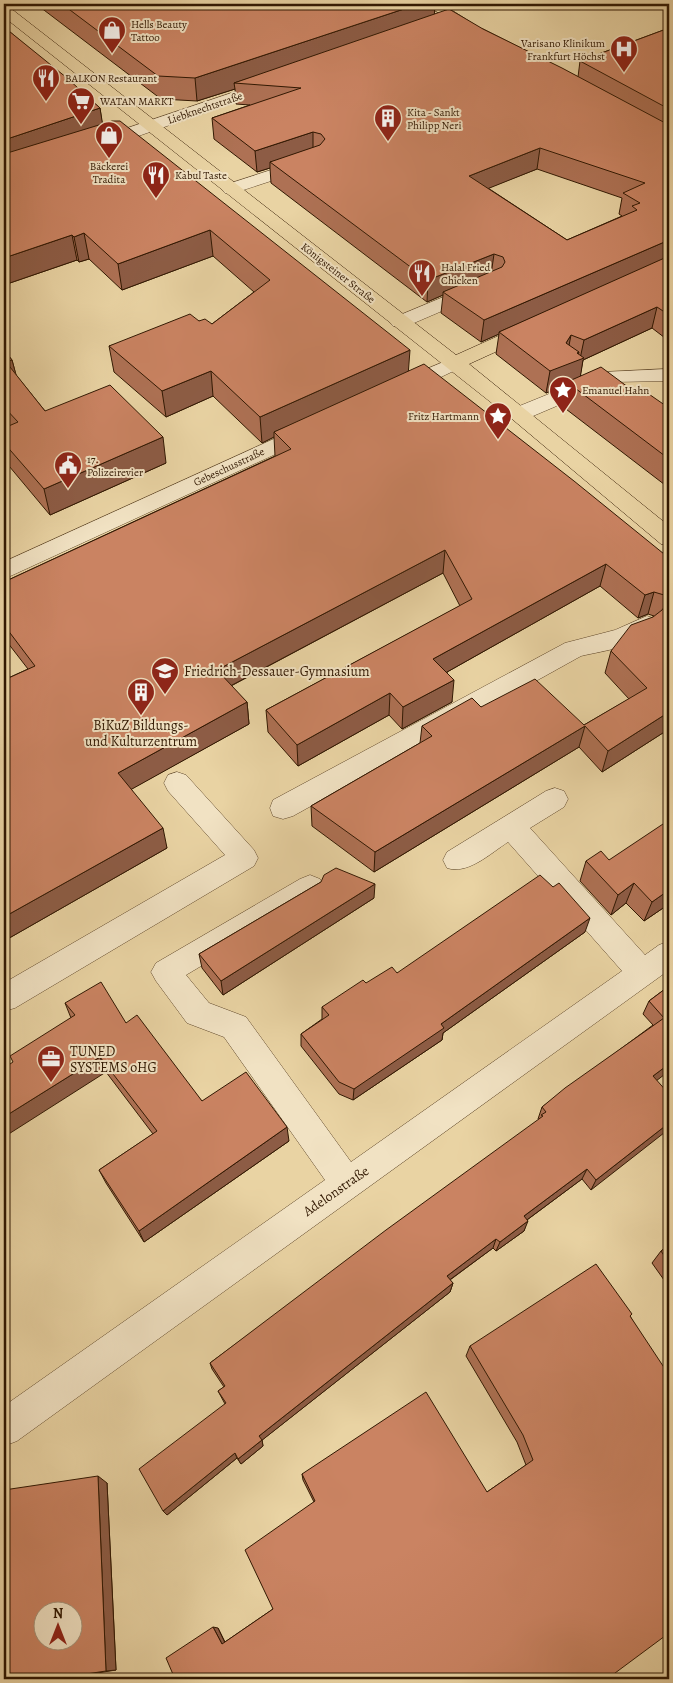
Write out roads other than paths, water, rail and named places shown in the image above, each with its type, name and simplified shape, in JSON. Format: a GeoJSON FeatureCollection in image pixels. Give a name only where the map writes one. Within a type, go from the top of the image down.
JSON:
{"type":"FeatureCollection","features":[{"type":"Feature","properties":{"kind":"main road"},"geometry":{"type":"LineString","coordinates":[[432,4],[485,37]]}},
{"type":"Feature","properties":{"kind":"main road","name":"Königsteiner Straße"},"geometry":{"type":"LineString","coordinates":[[4,10],[519,414],[669,538]]}},
{"type":"Feature","properties":{"kind":"main road"},"geometry":{"type":"LineString","coordinates":[[453,364],[546,322]]}},
{"type":"Feature","properties":{"kind":"street"},"geometry":{"type":"LineString","coordinates":[[439,26],[457,20]]}},
{"type":"Feature","properties":{"kind":"street","name":"Liebknechtstraße"},"geometry":{"type":"LineString","coordinates":[[86,148],[282,81]]}},
{"type":"Feature","properties":{"kind":"street"},"geometry":{"type":"LineString","coordinates":[[231,189],[314,160]]}},
{"type":"Feature","properties":{"kind":"street"},"geometry":{"type":"LineString","coordinates":[[400,322],[492,283]]}},
{"type":"Feature","properties":{"kind":"street"},"geometry":{"type":"LineString","coordinates":[[378,398],[453,364]]}},
{"type":"Feature","properties":{"kind":"street"},"geometry":{"type":"LineString","coordinates":[[519,414],[610,376],[669,376]]}},
{"type":"Feature","properties":{"kind":"street","name":"Gebeschusstraße"},"geometry":{"type":"LineString","coordinates":[[4,571],[324,423]]}},
{"type":"Feature","properties":{"kind":"street"},"geometry":{"type":"LineString","coordinates":[[283,808],[574,649],[620,638],[647,625]]}},
{"type":"Feature","properties":{"kind":"street"},"geometry":{"type":"LineString","coordinates":[[4,998],[244,858],[177,783]]}},
{"type":"Feature","properties":{"kind":"street"},"geometry":{"type":"LineString","coordinates":[[457,860],[555,799]]}},
{"type":"Feature","properties":{"kind":"street"},"geometry":{"type":"LineString","coordinates":[[511,826],[643,973]]}},
{"type":"Feature","properties":{"kind":"street"},"geometry":{"type":"LineString","coordinates":[[310,887],[166,972],[198,1013],[235,1027],[347,1184]]}},
{"type":"Feature","properties":{"kind":"street","name":"Adelonstraße"},"geometry":{"type":"LineString","coordinates":[[4,1428],[669,954]]}},
{"type":"Feature","properties":{"kind":"place","name":"Hells Beauty Tattoo"},"geometry":{"type":"Point","coordinates":[112,54]}},
{"type":"Feature","properties":{"kind":"place","name":"Varisano Klinikum Frankfurt Höchst"},"geometry":{"type":"Point","coordinates":[624,73]}},
{"type":"Feature","properties":{"kind":"place","name":"BALKON Restaurant"},"geometry":{"type":"Point","coordinates":[46,102]}},
{"type":"Feature","properties":{"kind":"place","name":"WATAN MARKT"},"geometry":{"type":"Point","coordinates":[81,125]}},
{"type":"Feature","properties":{"kind":"place","name":"Kita - Sankt Philipp Neri"},"geometry":{"type":"Point","coordinates":[388,142]}},
{"type":"Feature","properties":{"kind":"place","name":"Bäckerei Tradita"},"geometry":{"type":"Point","coordinates":[109,159]}},
{"type":"Feature","properties":{"kind":"place","name":"Kabul Taste"},"geometry":{"type":"Point","coordinates":[156,199]}},
{"type":"Feature","properties":{"kind":"place","name":"Halal Fried Chicken"},"geometry":{"type":"Point","coordinates":[422,297]}},
{"type":"Feature","properties":{"kind":"place","name":"Emanuel Hahn"},"geometry":{"type":"Point","coordinates":[563,414]}},
{"type":"Feature","properties":{"kind":"place","name":"Fritz Hartmann"},"geometry":{"type":"Point","coordinates":[498,440]}},
{"type":"Feature","properties":{"kind":"place","name":"17. Polizeirevier"},"geometry":{"type":"Point","coordinates":[68,489]}},
{"type":"Feature","properties":{"kind":"place","name":"Friedrich-Dessauer-Gymnasium"},"geometry":{"type":"Point","coordinates":[165,695]}},
{"type":"Feature","properties":{"kind":"place","name":"BiKuZ Bildungs- und Kulturzentrum"},"geometry":{"type":"Point","coordinates":[141,716]}},
{"type":"Feature","properties":{"kind":"place","name":"TUNED SYSTEMS oHG"},"geometry":{"type":"Point","coordinates":[51,1083]}}]}
